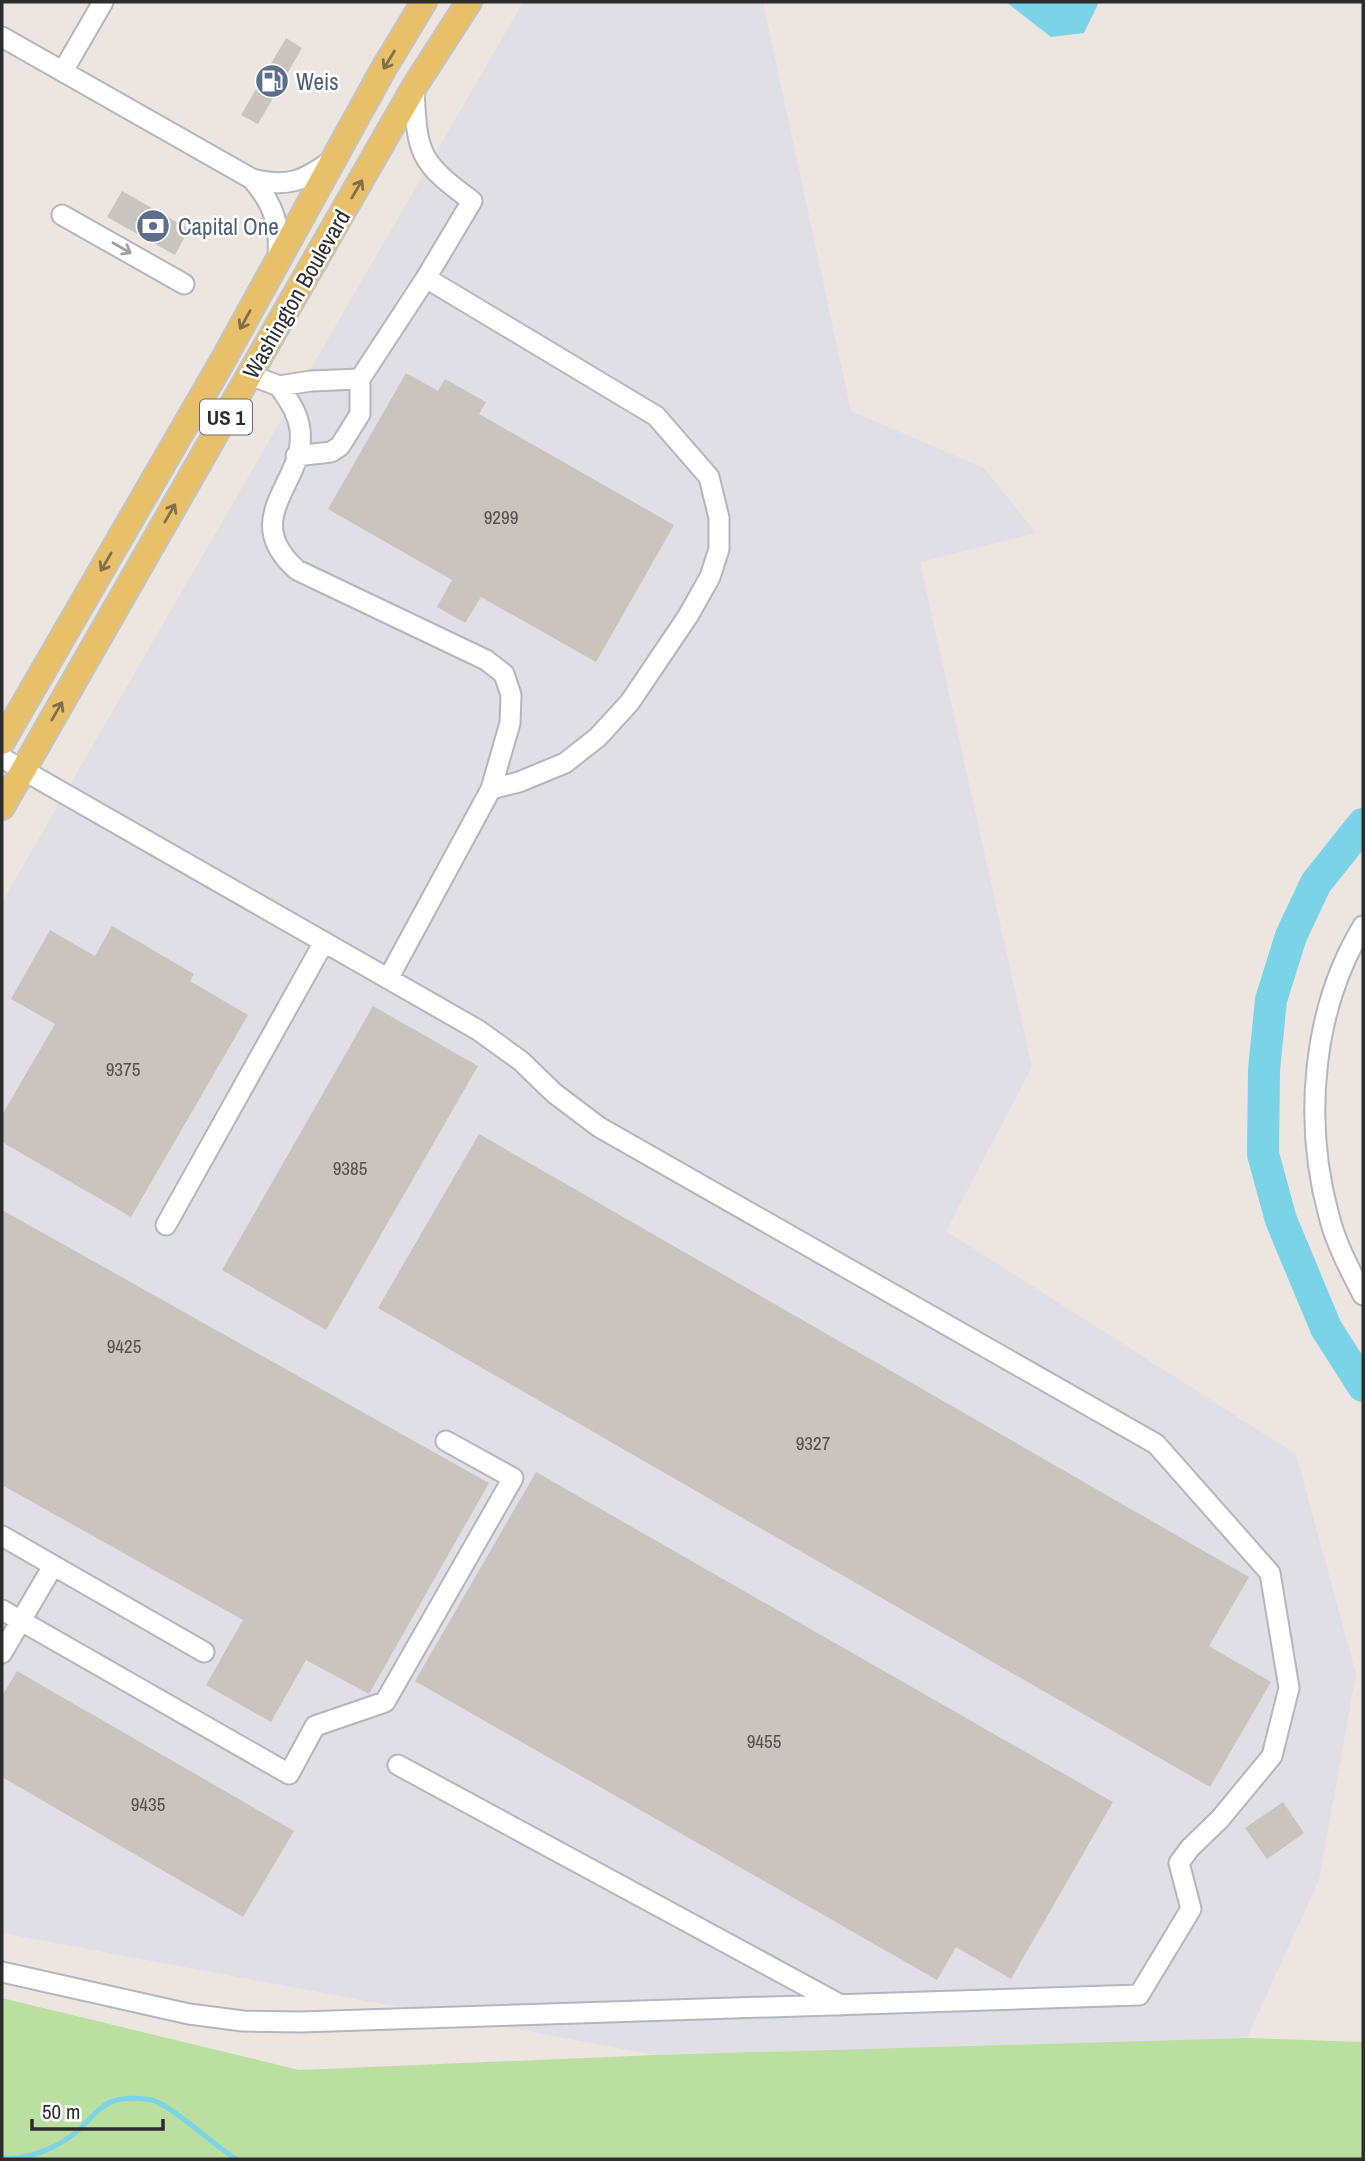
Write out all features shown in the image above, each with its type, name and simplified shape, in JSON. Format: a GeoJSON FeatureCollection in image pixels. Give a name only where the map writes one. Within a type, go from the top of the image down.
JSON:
{"type":"FeatureCollection","features":[{"type":"Feature","properties":{"kind":"main road","name":"Washington Boulevard"},"geometry":{"type":"LineString","coordinates":[[2,743],[215,374],[424,2]]}},
{"type":"Feature","properties":{"kind":"main road","name":"Washington Boulevard"},"geometry":{"type":"LineString","coordinates":[[2,807],[13,764],[250,375],[414,89],[469,2]]}},
{"type":"Feature","properties":{"kind":"lane"},"geometry":{"type":"LineString","coordinates":[[63,71],[103,2]]}},
{"type":"Feature","properties":{"kind":"lane"},"geometry":{"type":"LineString","coordinates":[[2,37],[252,179],[272,184],[294,183],[312,175],[333,160]]}},
{"type":"Feature","properties":{"kind":"lane"},"geometry":{"type":"LineString","coordinates":[[296,456],[331,452],[340,446],[360,414],[360,379],[472,201],[441,178],[427,162],[420,147],[416,127],[414,89]]}},
{"type":"Feature","properties":{"kind":"lane"},"geometry":{"type":"LineString","coordinates":[[252,179],[266,195],[273,210],[277,227],[278,260]]}},
{"type":"Feature","properties":{"kind":"lane"},"geometry":{"type":"LineString","coordinates":[[62,215],[184,284]]}},
{"type":"Feature","properties":{"kind":"lane"},"geometry":{"type":"LineString","coordinates":[[426,278],[656,416],[709,477],[719,517],[719,549],[710,577],[688,616],[631,702],[598,737],[565,763],[519,782],[491,789]]}},
{"type":"Feature","properties":{"kind":"lane"},"geometry":{"type":"LineString","coordinates":[[250,375],[279,386],[310,381],[360,379]]}},
{"type":"Feature","properties":{"kind":"lane"},"geometry":{"type":"LineString","coordinates":[[279,386],[296,413],[301,431],[300,445],[273,521],[274,541],[284,558],[297,570],[486,660],[504,674],[511,695],[510,723],[491,789],[388,979]]}},
{"type":"Feature","properties":{"kind":"lane"},"geometry":{"type":"LineString","coordinates":[[2,1972],[190,2014],[243,2021],[301,2022],[1139,1995],[1191,1909],[1180,1863],[1190,1848],[1220,1819],[1272,1756],[1289,1688],[1270,1573],[1156,1444],[599,1127],[554,1093],[521,1061],[478,1030],[13,764]]}},
{"type":"Feature","properties":{"kind":"lane"},"geometry":{"type":"LineString","coordinates":[[1363,926],[1330,1002],[1321,1038],[1314,1128],[1329,1218],[1363,1295]]}},
{"type":"Feature","properties":{"kind":"lane"},"geometry":{"type":"LineString","coordinates":[[166,1225],[324,942]]}},
{"type":"Feature","properties":{"kind":"lane"},"geometry":{"type":"LineString","coordinates":[[2,1610],[289,1774],[315,1726],[385,1702],[513,1478],[446,1441]]}},
{"type":"Feature","properties":{"kind":"lane"},"geometry":{"type":"LineString","coordinates":[[2,1536],[204,1652]]}},
{"type":"Feature","properties":{"kind":"lane"},"geometry":{"type":"LineString","coordinates":[[2,1654],[53,1566]]}},
{"type":"Feature","properties":{"kind":"lane"},"geometry":{"type":"LineString","coordinates":[[398,1765],[842,2006]]}},
{"type":"Feature","properties":{"kind":"shaded area"},"geometry":{"type":"Polygon","coordinates":[[[523,2],[763,2],[851,411],[984,468],[1036,533],[920,562],[1032,1067],[946,1231],[1296,1454],[1356,1674],[1319,1880],[1247,2038],[655,2055],[2,1933],[2,902],[523,2]]]}},
{"type":"Feature","properties":{"kind":"green space"},"geometry":{"type":"Polygon","coordinates":[[[2,1998],[299,2070],[655,2055],[1247,2038],[1363,2042],[1363,2159],[2,2159],[2,1998]]]}},
{"type":"Feature","properties":{"kind":"water"},"geometry":{"type":"Polygon","coordinates":[[[1006,2],[1099,2],[1084,33],[1051,37],[1006,2]]]}},
{"type":"Feature","properties":{"kind":"building","name":"Weis"},"geometry":{"type":"Polygon","coordinates":[[[286,38],[302,48],[258,124],[241,115],[286,38]]]}},
{"type":"Feature","properties":{"kind":"building"},"geometry":{"type":"Polygon","coordinates":[[[122,191],[189,229],[175,255],[107,217],[122,191]]]}},
{"type":"Feature","properties":{"kind":"building"},"geometry":{"type":"Polygon","coordinates":[[[406,373],[438,391],[445,379],[486,402],[479,414],[674,525],[596,662],[481,597],[465,623],[437,607],[452,580],[328,509],[406,373]]]}},
{"type":"Feature","properties":{"kind":"building"},"geometry":{"type":"Polygon","coordinates":[[[112,926],[194,974],[190,981],[248,1015],[131,1217],[2,1142],[2,1115],[55,1024],[11,999],[50,930],[95,956],[112,926]]]}},
{"type":"Feature","properties":{"kind":"building"},"geometry":{"type":"Polygon","coordinates":[[[373,1006],[478,1066],[326,1330],[222,1270],[373,1006]]]}},
{"type":"Feature","properties":{"kind":"building"},"geometry":{"type":"Polygon","coordinates":[[[479,1134],[1249,1577],[1209,1646],[1271,1682],[1210,1787],[378,1308],[479,1134]]]}},
{"type":"Feature","properties":{"kind":"building"},"geometry":{"type":"Polygon","coordinates":[[[2,1210],[489,1483],[369,1694],[306,1660],[271,1722],[206,1685],[243,1620],[2,1485],[2,1210]]]}},
{"type":"Feature","properties":{"kind":"building"},"geometry":{"type":"Polygon","coordinates":[[[536,1472],[1113,1802],[1011,1979],[956,1947],[937,1980],[415,1681],[536,1472]]]}},
{"type":"Feature","properties":{"kind":"building"},"geometry":{"type":"Polygon","coordinates":[[[17,1671],[294,1831],[243,1917],[2,1777],[2,1696],[17,1671]]]}},
{"type":"Feature","properties":{"kind":"building"},"geometry":{"type":"Polygon","coordinates":[[[1283,1802],[1304,1833],[1267,1859],[1245,1828],[1283,1802]]]}},
{"type":"Feature","properties":{"kind":"waterway"},"geometry":{"type":"LineString","coordinates":[[1363,824],[1316,883],[1291,936],[1271,1000],[1264,1070],[1263,1154],[1281,1220],[1326,1328],[1363,1386]]}},
{"type":"Feature","properties":{"kind":"waterway"},"geometry":{"type":"LineString","coordinates":[[2,2158],[23,2157],[54,2146],[73,2135],[104,2106],[133,2098],[160,2103],[236,2159]]}},
{"type":"Feature","properties":{"kind":"place","name":"Weis"},"geometry":{"type":"Point","coordinates":[272,81]}},
{"type":"Feature","properties":{"kind":"place","name":"Capital One"},"geometry":{"type":"Point","coordinates":[153,226]}}]}
